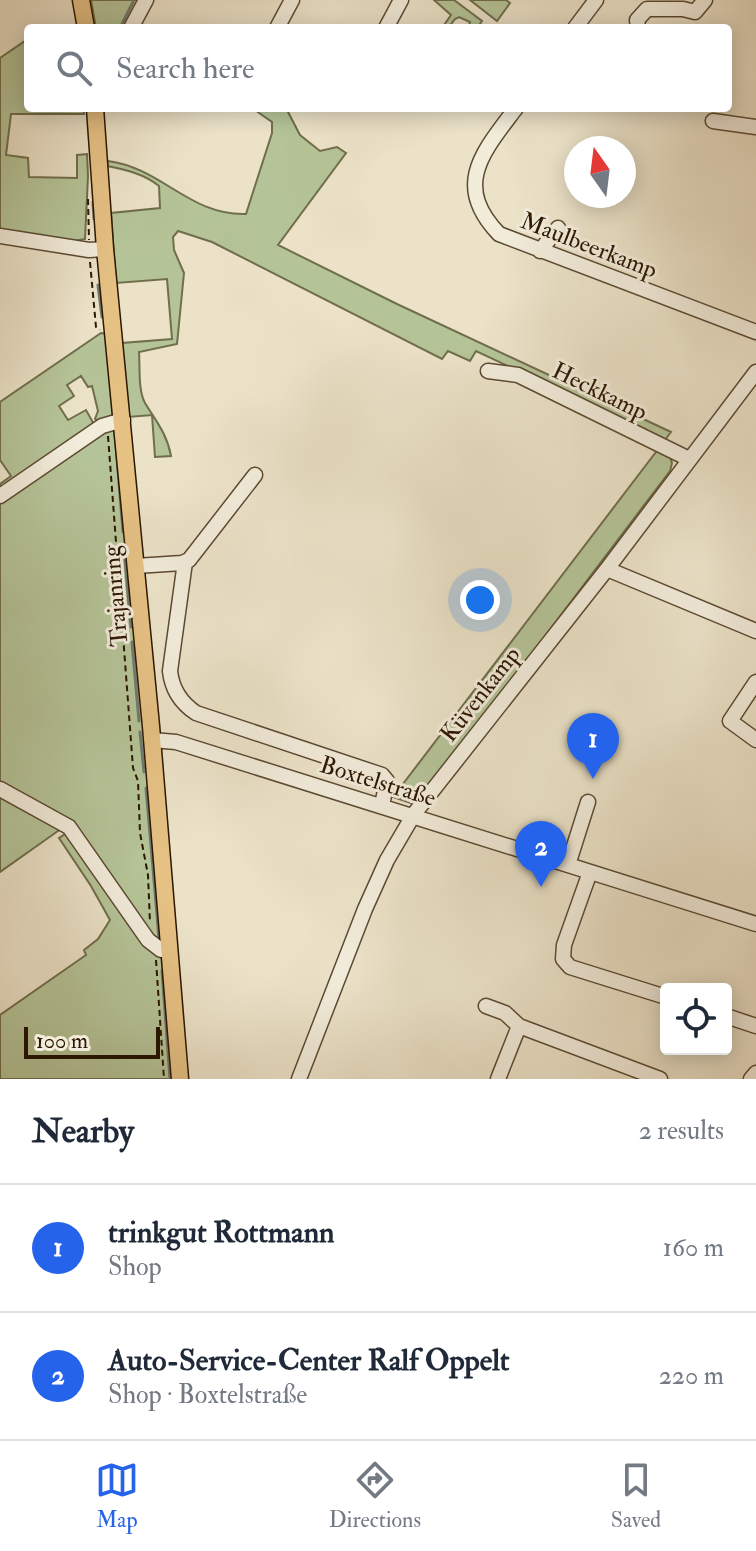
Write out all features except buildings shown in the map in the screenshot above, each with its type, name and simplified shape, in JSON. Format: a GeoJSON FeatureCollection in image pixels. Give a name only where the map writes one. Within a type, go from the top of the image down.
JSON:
{"type":"FeatureCollection","features":[{"type":"Feature","properties":{"kind":"main road"},"geometry":{"type":"LineString","coordinates":[[81,0],[85,24]]}},
{"type":"Feature","properties":{"kind":"main road","name":"Trajanring"},"geometry":{"type":"LineString","coordinates":[[95,112],[97,250],[136,566],[152,740],[162,948],[180,1079]]}},
{"type":"Feature","properties":{"kind":"street"},"geometry":{"type":"LineString","coordinates":[[133,24],[146,0]]}},
{"type":"Feature","properties":{"kind":"street"},"geometry":{"type":"LineString","coordinates":[[388,24],[401,0]]}},
{"type":"Feature","properties":{"kind":"street"},"geometry":{"type":"LineString","coordinates":[[578,24],[596,0]]}},
{"type":"Feature","properties":{"kind":"street"},"geometry":{"type":"LineString","coordinates":[[638,24],[637,20],[647,9],[695,12],[705,0]]}},
{"type":"Feature","properties":{"kind":"street"},"geometry":{"type":"LineString","coordinates":[[278,24],[286,2]]}},
{"type":"Feature","properties":{"kind":"street","name":"Maulbeerkamp"},"geometry":{"type":"LineString","coordinates":[[513,112],[482,156],[474,187],[478,205],[499,234],[756,332]]}},
{"type":"Feature","properties":{"kind":"street"},"geometry":{"type":"LineString","coordinates":[[713,121],[756,127]]}},
{"type":"Feature","properties":{"kind":"street"},"geometry":{"type":"LineString","coordinates":[[540,251],[558,228]]}},
{"type":"Feature","properties":{"kind":"street"},"geometry":{"type":"LineString","coordinates":[[0,236],[97,250]]}},
{"type":"Feature","properties":{"kind":"street","name":"Heckkamp"},"geometry":{"type":"LineString","coordinates":[[488,371],[518,375],[689,459]]}},
{"type":"Feature","properties":{"kind":"street","name":"Küvenkamp"},"geometry":{"type":"LineString","coordinates":[[299,1079],[365,909],[387,860],[414,814],[607,569],[756,372]]}},
{"type":"Feature","properties":{"kind":"street"},"geometry":{"type":"LineString","coordinates":[[0,496],[118,421]]}},
{"type":"Feature","properties":{"kind":"street"},"geometry":{"type":"LineString","coordinates":[[136,566],[185,562],[192,557],[255,475]]}},
{"type":"Feature","properties":{"kind":"street"},"geometry":{"type":"LineString","coordinates":[[185,562],[170,671],[174,689],[184,704],[196,713],[382,775],[387,781],[382,805]]}},
{"type":"Feature","properties":{"kind":"street"},"geometry":{"type":"LineString","coordinates":[[607,569],[756,631]]}},
{"type":"Feature","properties":{"kind":"street"},"geometry":{"type":"LineString","coordinates":[[756,682],[730,721],[756,740]]}},
{"type":"Feature","properties":{"kind":"street","name":"Boxtelstraße"},"geometry":{"type":"LineString","coordinates":[[152,740],[176,742],[414,814],[756,924]]}},
{"type":"Feature","properties":{"kind":"street"},"geometry":{"type":"LineString","coordinates":[[0,789],[69,827],[162,948]]}},
{"type":"Feature","properties":{"kind":"street"},"geometry":{"type":"LineString","coordinates":[[568,865],[588,802]]}},
{"type":"Feature","properties":{"kind":"street"},"geometry":{"type":"LineString","coordinates":[[590,872],[564,945],[563,959],[570,967],[660,995]]}},
{"type":"Feature","properties":{"kind":"street"},"geometry":{"type":"LineString","coordinates":[[486,1006],[505,1013],[519,1026],[660,1079]]}},
{"type":"Feature","properties":{"kind":"street"},"geometry":{"type":"LineString","coordinates":[[732,1018],[756,1026]]}},
{"type":"Feature","properties":{"kind":"street"},"geometry":{"type":"LineString","coordinates":[[498,1079],[519,1026]]}},
{"type":"Feature","properties":{"kind":"street"},"geometry":{"type":"LineString","coordinates":[[751,1079],[756,1073]]}},
{"type":"Feature","properties":{"kind":"path"},"geometry":{"type":"LineString","coordinates":[[91,188],[88,202],[97,250],[96,327],[106,335]]}},
{"type":"Feature","properties":{"kind":"path"},"geometry":{"type":"LineString","coordinates":[[118,421],[108,434],[133,768],[138,781],[140,833],[148,875],[150,921]]}},
{"type":"Feature","properties":{"kind":"path"},"geometry":{"type":"LineString","coordinates":[[162,948],[164,1079]]}},
{"type":"Feature","properties":{"kind":"green space"},"geometry":{"type":"Polygon","coordinates":[[[91,0],[141,0],[127,24],[95,24],[91,0]]]}},
{"type":"Feature","properties":{"kind":"green space"},"geometry":{"type":"Polygon","coordinates":[[[434,0],[454,0],[482,21],[480,24],[469,24],[459,17],[451,24],[445,24],[451,15],[434,0]]]}},
{"type":"Feature","properties":{"kind":"green space"},"geometry":{"type":"Polygon","coordinates":[[[470,0],[506,0],[510,3],[497,21],[470,0]]]}},
{"type":"Feature","properties":{"kind":"green space"},"geometry":{"type":"Polygon","coordinates":[[[24,42],[24,112],[84,112],[11,114],[6,155],[28,158],[29,177],[77,178],[77,155],[87,154],[85,239],[74,241],[0,230],[0,58],[24,42]]]}},
{"type":"Feature","properties":{"kind":"green space"},"geometry":{"type":"Polygon","coordinates":[[[258,112],[288,112],[300,135],[320,151],[337,147],[346,153],[278,245],[671,432],[665,440],[476,351],[470,361],[448,351],[442,359],[212,242],[178,231],[173,237],[174,250],[184,273],[177,344],[139,352],[143,398],[164,434],[171,456],[155,457],[152,415],[128,417],[122,343],[172,339],[167,279],[116,283],[111,213],[160,208],[159,186],[135,173],[107,166],[108,161],[127,165],[208,208],[246,214],[272,133],[272,122],[258,112]]]}},
{"type":"Feature","properties":{"kind":"green space"},"geometry":{"type":"Polygon","coordinates":[[[101,333],[109,334],[119,414],[102,424],[95,419],[98,411],[92,386],[88,387],[81,376],[67,385],[74,396],[59,406],[68,420],[86,410],[96,428],[0,493],[0,484],[11,476],[0,460],[0,402],[101,333]]]}},
{"type":"Feature","properties":{"kind":"green space"},"geometry":{"type":"Polygon","coordinates":[[[118,426],[163,943],[156,944],[76,830],[0,786],[0,500],[97,434],[118,426]]]}},
{"type":"Feature","properties":{"kind":"green space"},"geometry":{"type":"Polygon","coordinates":[[[659,448],[669,454],[672,463],[670,471],[417,805],[393,797],[659,448]]]}},
{"type":"Feature","properties":{"kind":"green space"},"geometry":{"type":"Polygon","coordinates":[[[0,793],[60,824],[58,831],[0,872],[0,793]]]}},
{"type":"Feature","properties":{"kind":"green space"},"geometry":{"type":"Polygon","coordinates":[[[65,834],[74,835],[165,959],[176,1079],[0,1079],[0,1015],[86,955],[84,950],[98,939],[110,920],[59,838],[65,834]]]}},
{"type":"Feature","properties":{"kind":"waterway"},"geometry":{"type":"LineString","coordinates":[[122,24],[134,0]]}},
{"type":"Feature","properties":{"kind":"waterway"},"geometry":{"type":"LineString","coordinates":[[93,202],[94,219]]}},
{"type":"Feature","properties":{"kind":"waterway"},"geometry":{"type":"LineString","coordinates":[[98,285],[102,317]]}},
{"type":"Feature","properties":{"kind":"waterway"},"geometry":{"type":"LineString","coordinates":[[115,433],[123,532]]}},
{"type":"Feature","properties":{"kind":"waterway"},"geometry":{"type":"LineString","coordinates":[[124,549],[131,627]]}},
{"type":"Feature","properties":{"kind":"waterway"},"geometry":{"type":"LineString","coordinates":[[132,642],[139,721]]}},
{"type":"Feature","properties":{"kind":"waterway"},"geometry":{"type":"LineString","coordinates":[[140,732],[144,772]]}},
{"type":"Feature","properties":{"kind":"waterway"},"geometry":{"type":"LineString","coordinates":[[146,788],[159,938]]}},
{"type":"Feature","properties":{"kind":"waterway"},"geometry":{"type":"LineString","coordinates":[[162,971],[170,1079]]}},
{"type":"Feature","properties":{"kind":"place","name":"trinkgut Rottmann"},"geometry":{"type":"Point","coordinates":[593,779]}},
{"type":"Feature","properties":{"kind":"place","name":"Auto-Service-Center Ralf Oppelt"},"geometry":{"type":"Point","coordinates":[541,887]}}]}
